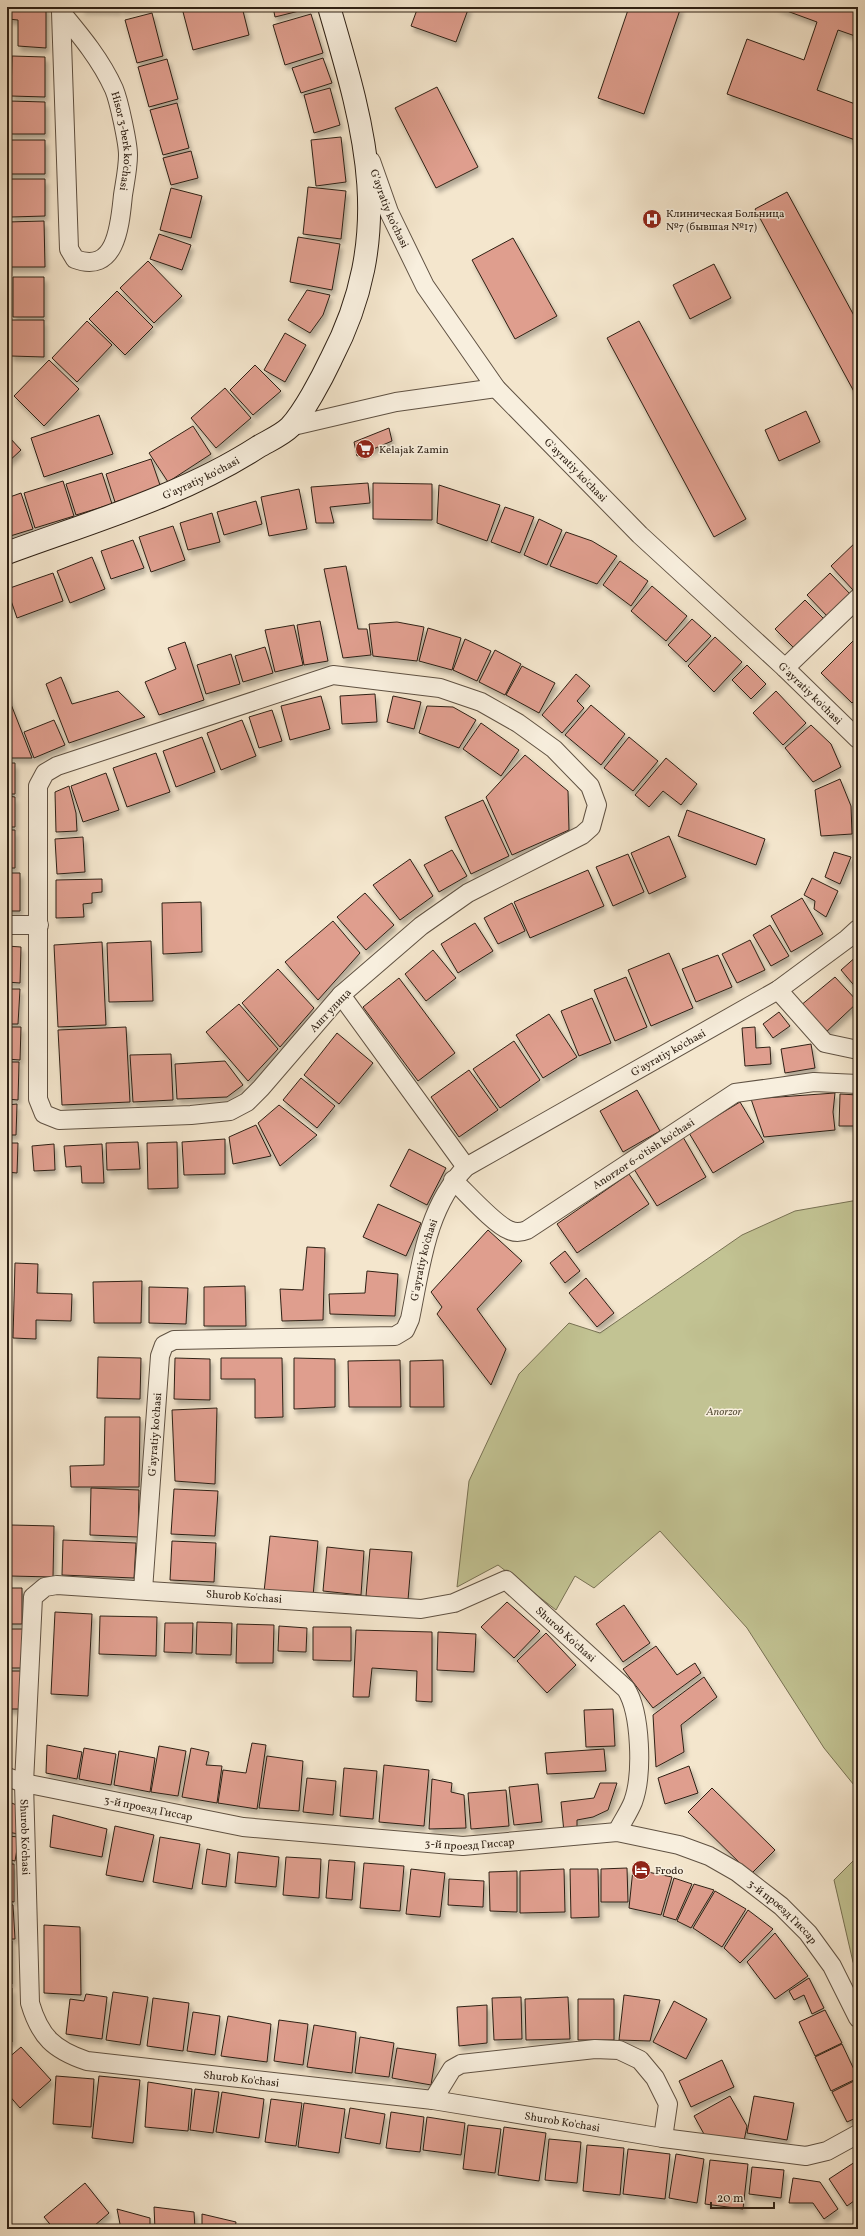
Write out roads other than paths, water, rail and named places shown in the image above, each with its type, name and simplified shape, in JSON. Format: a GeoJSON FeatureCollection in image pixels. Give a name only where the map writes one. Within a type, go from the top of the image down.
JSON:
{"type":"FeatureCollection","features":[{"type":"Feature","properties":{"kind":"main road","name":"G'ayratiy ko'chasi"},"geometry":{"type":"LineString","coordinates":[[7,553],[176,490],[235,462],[290,427],[328,367],[344,335],[357,301],[365,264],[370,229],[370,190],[366,148],[352,84],[329,7]]}},
{"type":"Feature","properties":{"kind":"street","name":"Hisor 3-berk ko'chasi"},"geometry":{"type":"LineString","coordinates":[[61,9],[95,53],[115,90],[128,154],[119,233],[111,250],[98,260],[84,262],[75,259],[69,249],[61,9]]}},
{"type":"Feature","properties":{"kind":"street","name":"G'ayratiy ko'chasi"},"geometry":{"type":"LineString","coordinates":[[366,148],[389,212],[425,286],[496,388],[640,535],[785,668],[858,739]]}},
{"type":"Feature","properties":{"kind":"street"},"geometry":{"type":"LineString","coordinates":[[290,427],[396,402],[496,388]]}},
{"type":"Feature","properties":{"kind":"street"},"geometry":{"type":"LineString","coordinates":[[785,668],[858,598]]}},
{"type":"Feature","properties":{"kind":"street","name":"Ашт улица"},"geometry":{"type":"LineString","coordinates":[[333,675],[440,688],[481,702],[518,723],[548,744],[590,786],[595,795],[597,806],[595,818],[591,827],[582,835],[468,893],[421,926],[341,995],[261,1088],[247,1102],[230,1110],[191,1115],[58,1120],[44,1114],[38,1099],[39,925],[38,786],[45,773],[57,766],[333,675]]}},
{"type":"Feature","properties":{"kind":"street"},"geometry":{"type":"LineString","coordinates":[[7,925],[39,925]]}},
{"type":"Feature","properties":{"kind":"street","name":"G'ayratiy ko'chasi"},"geometry":{"type":"LineString","coordinates":[[143,1590],[160,1356],[164,1345],[174,1340],[395,1336],[405,1330],[410,1319],[427,1236],[437,1209],[453,1180],[466,1167],[778,990],[847,939],[858,929]]}},
{"type":"Feature","properties":{"kind":"street"},"geometry":{"type":"LineString","coordinates":[[778,990],[825,1043],[858,1050]]}},
{"type":"Feature","properties":{"kind":"street"},"geometry":{"type":"LineString","coordinates":[[341,995],[466,1167]]}},
{"type":"Feature","properties":{"kind":"street","name":"Anorzor 6-o'tish ko'chasi"},"geometry":{"type":"LineString","coordinates":[[453,1180],[509,1231],[521,1232],[527,1230],[735,1093],[814,1082],[858,1084]]}},
{"type":"Feature","properties":{"kind":"street","name":"Shurob Ko'chasi"},"geometry":{"type":"LineString","coordinates":[[617,1832],[633,1801],[638,1765],[638,1728],[632,1698],[626,1689],[506,1580],[454,1602],[421,1609],[57,1585],[45,1587],[33,1597],[24,1783],[30,2003],[36,2024],[48,2041],[68,2055],[87,2061],[433,2100],[663,2138],[806,2156],[827,2150],[858,2134]]}},
{"type":"Feature","properties":{"kind":"street","name":"3-й проезд Гиссар"},"geometry":{"type":"LineString","coordinates":[[7,1777],[24,1783],[243,1827],[464,1846],[617,1832],[679,1845],[709,1856],[749,1882],[781,1906],[808,1933],[832,1966],[858,2018]]}},
{"type":"Feature","properties":{"kind":"street"},"geometry":{"type":"LineString","coordinates":[[433,2100],[452,2069],[461,2064],[595,2049],[619,2050],[640,2060],[655,2078],[668,2104],[663,2138]]}},
{"type":"Feature","properties":{"kind":"place","name":"Клиническая Больница №7 (бывшая №17)"},"geometry":{"type":"Point","coordinates":[652,219]}},
{"type":"Feature","properties":{"kind":"place","name":"Kelajak Zamin"},"geometry":{"type":"Point","coordinates":[365,449]}},
{"type":"Feature","properties":{"kind":"place","name":"Frodo"},"geometry":{"type":"Point","coordinates":[641,1870]}},
{"type":"Feature","properties":{"kind":"park label","name":"Anorzor"},"geometry":{"type":"Point","coordinates":[724,1411]}}]}
